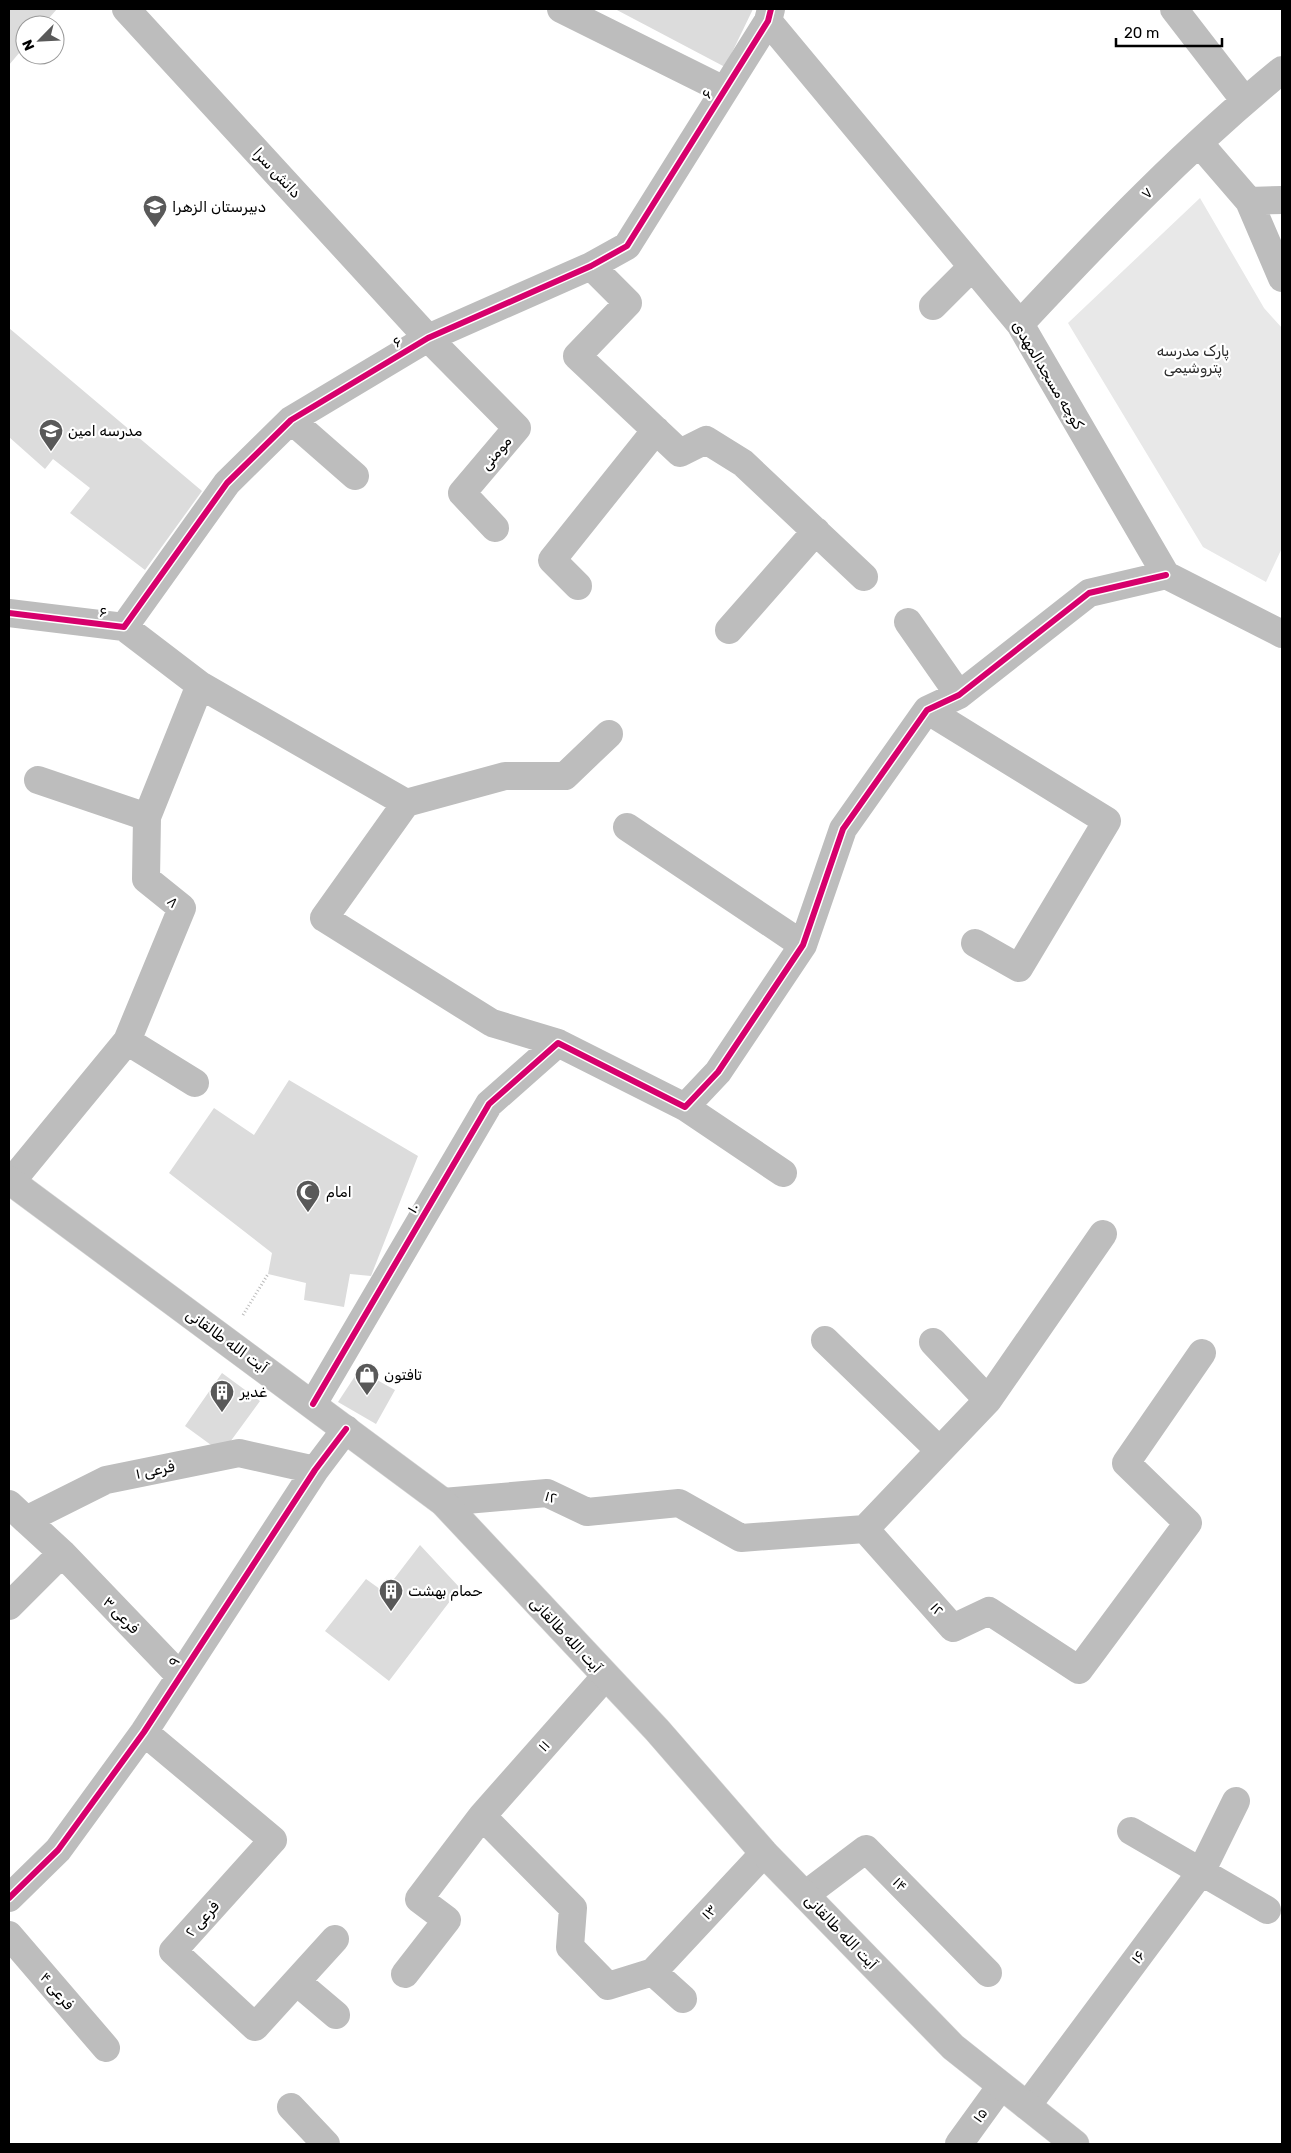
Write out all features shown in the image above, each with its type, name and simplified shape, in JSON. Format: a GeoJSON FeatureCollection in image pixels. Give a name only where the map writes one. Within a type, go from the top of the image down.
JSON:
{"type":"FeatureCollection","features":[{"type":"Feature","properties":{"kind":"street","name":"دانش سرا"},"geometry":{"type":"LineString","coordinates":[[126,9],[428,338]]}},
{"type":"Feature","properties":{"kind":"street"},"geometry":{"type":"LineString","coordinates":[[561,9],[724,90]]}},
{"type":"Feature","properties":{"kind":"street"},"geometry":{"type":"LineString","coordinates":[[1174,9],[1245,101]]}},
{"type":"Feature","properties":{"kind":"street","name":"۶"},"geometry":{"type":"LineString","coordinates":[[9,613],[124,627],[227,483],[291,420],[428,338],[591,266],[627,246],[724,90],[763,15]]}},
{"type":"Feature","properties":{"kind":"street","name":"کوچه مسجدالمهدی"},"geometry":{"type":"LineString","coordinates":[[763,15],[1020,324],[1166,575]]}},
{"type":"Feature","properties":{"kind":"street","name":"۷"},"geometry":{"type":"LineString","coordinates":[[1020,324],[1088,250],[1199,143],[1282,70]]}},
{"type":"Feature","properties":{"kind":"street"},"geometry":{"type":"LineString","coordinates":[[1199,143],[1249,201],[1282,278]]}},
{"type":"Feature","properties":{"kind":"street"},"geometry":{"type":"LineString","coordinates":[[1249,201],[1282,200]]}},
{"type":"Feature","properties":{"kind":"street"},"geometry":{"type":"LineString","coordinates":[[591,266],[628,303],[577,356],[680,453],[706,440],[736,459],[816,531],[864,578]]}},
{"type":"Feature","properties":{"kind":"street"},"geometry":{"type":"LineString","coordinates":[[933,306],[972,266]]}},
{"type":"Feature","properties":{"kind":"street","name":"مومنی"},"geometry":{"type":"LineString","coordinates":[[428,338],[517,428],[462,493],[495,528]]}},
{"type":"Feature","properties":{"kind":"street"},"geometry":{"type":"LineString","coordinates":[[291,420],[355,476]]}},
{"type":"Feature","properties":{"kind":"street"},"geometry":{"type":"LineString","coordinates":[[578,586],[552,560],[656,430]]}},
{"type":"Feature","properties":{"kind":"street"},"geometry":{"type":"LineString","coordinates":[[729,630],[816,531]]}},
{"type":"Feature","properties":{"kind":"street"},"geometry":{"type":"LineString","coordinates":[[685,1107],[718,1072],[803,945],[843,829],[927,710],[959,694],[1089,593],[1166,575],[1282,634]]}},
{"type":"Feature","properties":{"kind":"street"},"geometry":{"type":"LineString","coordinates":[[908,622],[959,694]]}},
{"type":"Feature","properties":{"kind":"street"},"geometry":{"type":"LineString","coordinates":[[124,627],[200,685],[406,804]]}},
{"type":"Feature","properties":{"kind":"street","name":"۸"},"geometry":{"type":"LineString","coordinates":[[10,1181],[127,1041],[182,908],[146,879],[147,817],[200,685]]}},
{"type":"Feature","properties":{"kind":"street"},"geometry":{"type":"LineString","coordinates":[[927,710],[1107,820],[1019,968],[976,943]]}},
{"type":"Feature","properties":{"kind":"street"},"geometry":{"type":"LineString","coordinates":[[609,734],[565,776],[506,776],[406,804],[324,918],[492,1022],[558,1043],[685,1107],[783,1173]]}},
{"type":"Feature","properties":{"kind":"street"},"geometry":{"type":"LineString","coordinates":[[38,780],[147,817]]}},
{"type":"Feature","properties":{"kind":"street"},"geometry":{"type":"LineString","coordinates":[[627,827],[803,945]]}},
{"type":"Feature","properties":{"kind":"street"},"geometry":{"type":"LineString","coordinates":[[127,1041],[194,1083]]}},
{"type":"Feature","properties":{"kind":"street","name":"۱۰"},"geometry":{"type":"LineString","coordinates":[[313,1404],[489,1104],[558,1043]]}},
{"type":"Feature","properties":{"kind":"street","name":"آیت الله طالقانی"},"geometry":{"type":"LineString","coordinates":[[10,1181],[443,1502],[605,1677],[657,1730],[764,1853],[953,2047],[1075,2144]]}},
{"type":"Feature","properties":{"kind":"street"},"geometry":{"type":"LineString","coordinates":[[865,1529],[988,1400],[1103,1234]]}},
{"type":"Feature","properties":{"kind":"street"},"geometry":{"type":"LineString","coordinates":[[825,1340],[939,1450]]}},
{"type":"Feature","properties":{"kind":"street"},"geometry":{"type":"LineString","coordinates":[[933,1342],[988,1400]]}},
{"type":"Feature","properties":{"kind":"street","name":"۱۲"},"geometry":{"type":"LineString","coordinates":[[443,1502],[547,1493],[587,1512],[679,1503],[741,1538],[865,1529],[953,1628],[989,1611],[1079,1670],[1188,1523],[1126,1463],[1202,1353]]}},
{"type":"Feature","properties":{"kind":"street","name":"۹"},"geometry":{"type":"LineString","coordinates":[[9,1898],[58,1850],[144,1732],[315,1470],[346,1429]]}},
{"type":"Feature","properties":{"kind":"street","name":"فرعی ۱"},"geometry":{"type":"LineString","coordinates":[[17,1512],[106,1480],[239,1453],[315,1470]]}},
{"type":"Feature","properties":{"kind":"street","name":"فرعی ۳"},"geometry":{"type":"LineString","coordinates":[[17,1512],[62,1554],[180,1676]]}},
{"type":"Feature","properties":{"kind":"street"},"geometry":{"type":"LineString","coordinates":[[9,1606],[62,1554]]}},
{"type":"Feature","properties":{"kind":"street","name":"۱۱"},"geometry":{"type":"LineString","coordinates":[[405,1974],[447,1920],[419,1899],[482,1816],[605,1677]]}},
{"type":"Feature","properties":{"kind":"street","name":"فرعی ۲"},"geometry":{"type":"LineString","coordinates":[[144,1732],[273,1840],[173,1951],[256,2027],[335,1939]]}},
{"type":"Feature","properties":{"kind":"street","name":"۱۶"},"geometry":{"type":"LineString","coordinates":[[1027,2106],[1201,1872],[1236,1802]]}},
{"type":"Feature","properties":{"kind":"street"},"geometry":{"type":"LineString","coordinates":[[482,1816],[573,1908],[570,1947],[608,1986],[653,1972],[683,1999]]}},
{"type":"Feature","properties":{"kind":"street"},"geometry":{"type":"LineString","coordinates":[[1130,1831],[1267,1910]]}},
{"type":"Feature","properties":{"kind":"street","name":"۱۴"},"geometry":{"type":"LineString","coordinates":[[805,1895],[866,1849],[988,1973]]}},
{"type":"Feature","properties":{"kind":"street","name":"۱۳"},"geometry":{"type":"LineString","coordinates":[[653,1972],[764,1853]]}},
{"type":"Feature","properties":{"kind":"street","name":"فرعی ۴"},"geometry":{"type":"LineString","coordinates":[[9,1934],[106,2048]]}},
{"type":"Feature","properties":{"kind":"street"},"geometry":{"type":"LineString","coordinates":[[297,1982],[336,2016]]}},
{"type":"Feature","properties":{"kind":"street","name":"۱۵"},"geometry":{"type":"LineString","coordinates":[[959,2144],[1001,2086]]}},
{"type":"Feature","properties":{"kind":"street"},"geometry":{"type":"LineString","coordinates":[[291,2107],[326,2144]]}},
{"type":"Feature","properties":{"kind":"path"},"geometry":{"type":"LineString","coordinates":[[226,1341],[268,1274]]}},
{"type":"Feature","properties":{"kind":"green space","name":"پارک مدرسه پتروشیمی"},"geometry":{"type":"Polygon","coordinates":[[[1200,198],[1264,308],[1282,328],[1282,548],[1266,582],[1203,547],[1068,323],[1200,198]]]}},
{"type":"Feature","properties":{"kind":"building"},"geometry":{"type":"Polygon","coordinates":[[[9,9],[57,9],[52,15],[15,15],[15,58],[9,65],[9,9]]]}},
{"type":"Feature","properties":{"kind":"building"},"geometry":{"type":"Polygon","coordinates":[[[615,9],[753,9],[725,67],[615,9]]]}},
{"type":"Feature","properties":{"kind":"building"},"geometry":{"type":"Polygon","coordinates":[[[9,328],[202,491],[145,570],[70,513],[90,488],[53,459],[45,469],[9,437],[9,328]]]}},
{"type":"Feature","properties":{"kind":"building","name":"امام"},"geometry":{"type":"Polygon","coordinates":[[[289,1080],[418,1156],[371,1276],[350,1274],[344,1307],[304,1300],[306,1283],[268,1274],[272,1253],[169,1173],[214,1108],[254,1135],[289,1080]]]}},
{"type":"Feature","properties":{"kind":"building","name":"تافتون"},"geometry":{"type":"Polygon","coordinates":[[[359,1370],[395,1390],[376,1424],[338,1402],[359,1370]]]}},
{"type":"Feature","properties":{"kind":"building","name":"غدیر"},"geometry":{"type":"Polygon","coordinates":[[[222,1373],[260,1401],[222,1453],[185,1426],[222,1373]]]}},
{"type":"Feature","properties":{"kind":"building","name":"حمام بهشت"},"geometry":{"type":"Polygon","coordinates":[[[420,1545],[460,1588],[389,1681],[325,1631],[366,1579],[384,1592],[420,1545]]]}},
{"type":"Feature","properties":{"kind":"cycle path"},"geometry":{"type":"LineString","coordinates":[[9,613],[124,627],[227,483],[291,420],[428,338],[591,266],[627,246],[768,21],[771,9]]}},
{"type":"Feature","properties":{"kind":"cycle path"},"geometry":{"type":"LineString","coordinates":[[313,1404],[489,1104],[558,1043],[685,1107],[718,1072],[803,945],[843,829],[927,710],[959,695],[1089,593],[1166,575]]}},
{"type":"Feature","properties":{"kind":"cycle path"},"geometry":{"type":"LineString","coordinates":[[9,1898],[58,1850],[144,1732],[315,1470],[346,1429]]}},
{"type":"Feature","properties":{"kind":"place","name":"دبیرستان الزهرا"},"geometry":{"type":"Point","coordinates":[155,228]}},
{"type":"Feature","properties":{"kind":"place","name":"مدرسه امین"},"geometry":{"type":"Point","coordinates":[51,452]}},
{"type":"Feature","properties":{"kind":"place","name":"امام"},"geometry":{"type":"Point","coordinates":[308,1213]}},
{"type":"Feature","properties":{"kind":"place","name":"تافتون"},"geometry":{"type":"Point","coordinates":[367,1396]}},
{"type":"Feature","properties":{"kind":"place","name":"غدیر"},"geometry":{"type":"Point","coordinates":[222,1413]}},
{"type":"Feature","properties":{"kind":"place","name":"حمام بهشت"},"geometry":{"type":"Point","coordinates":[391,1612]}}]}
